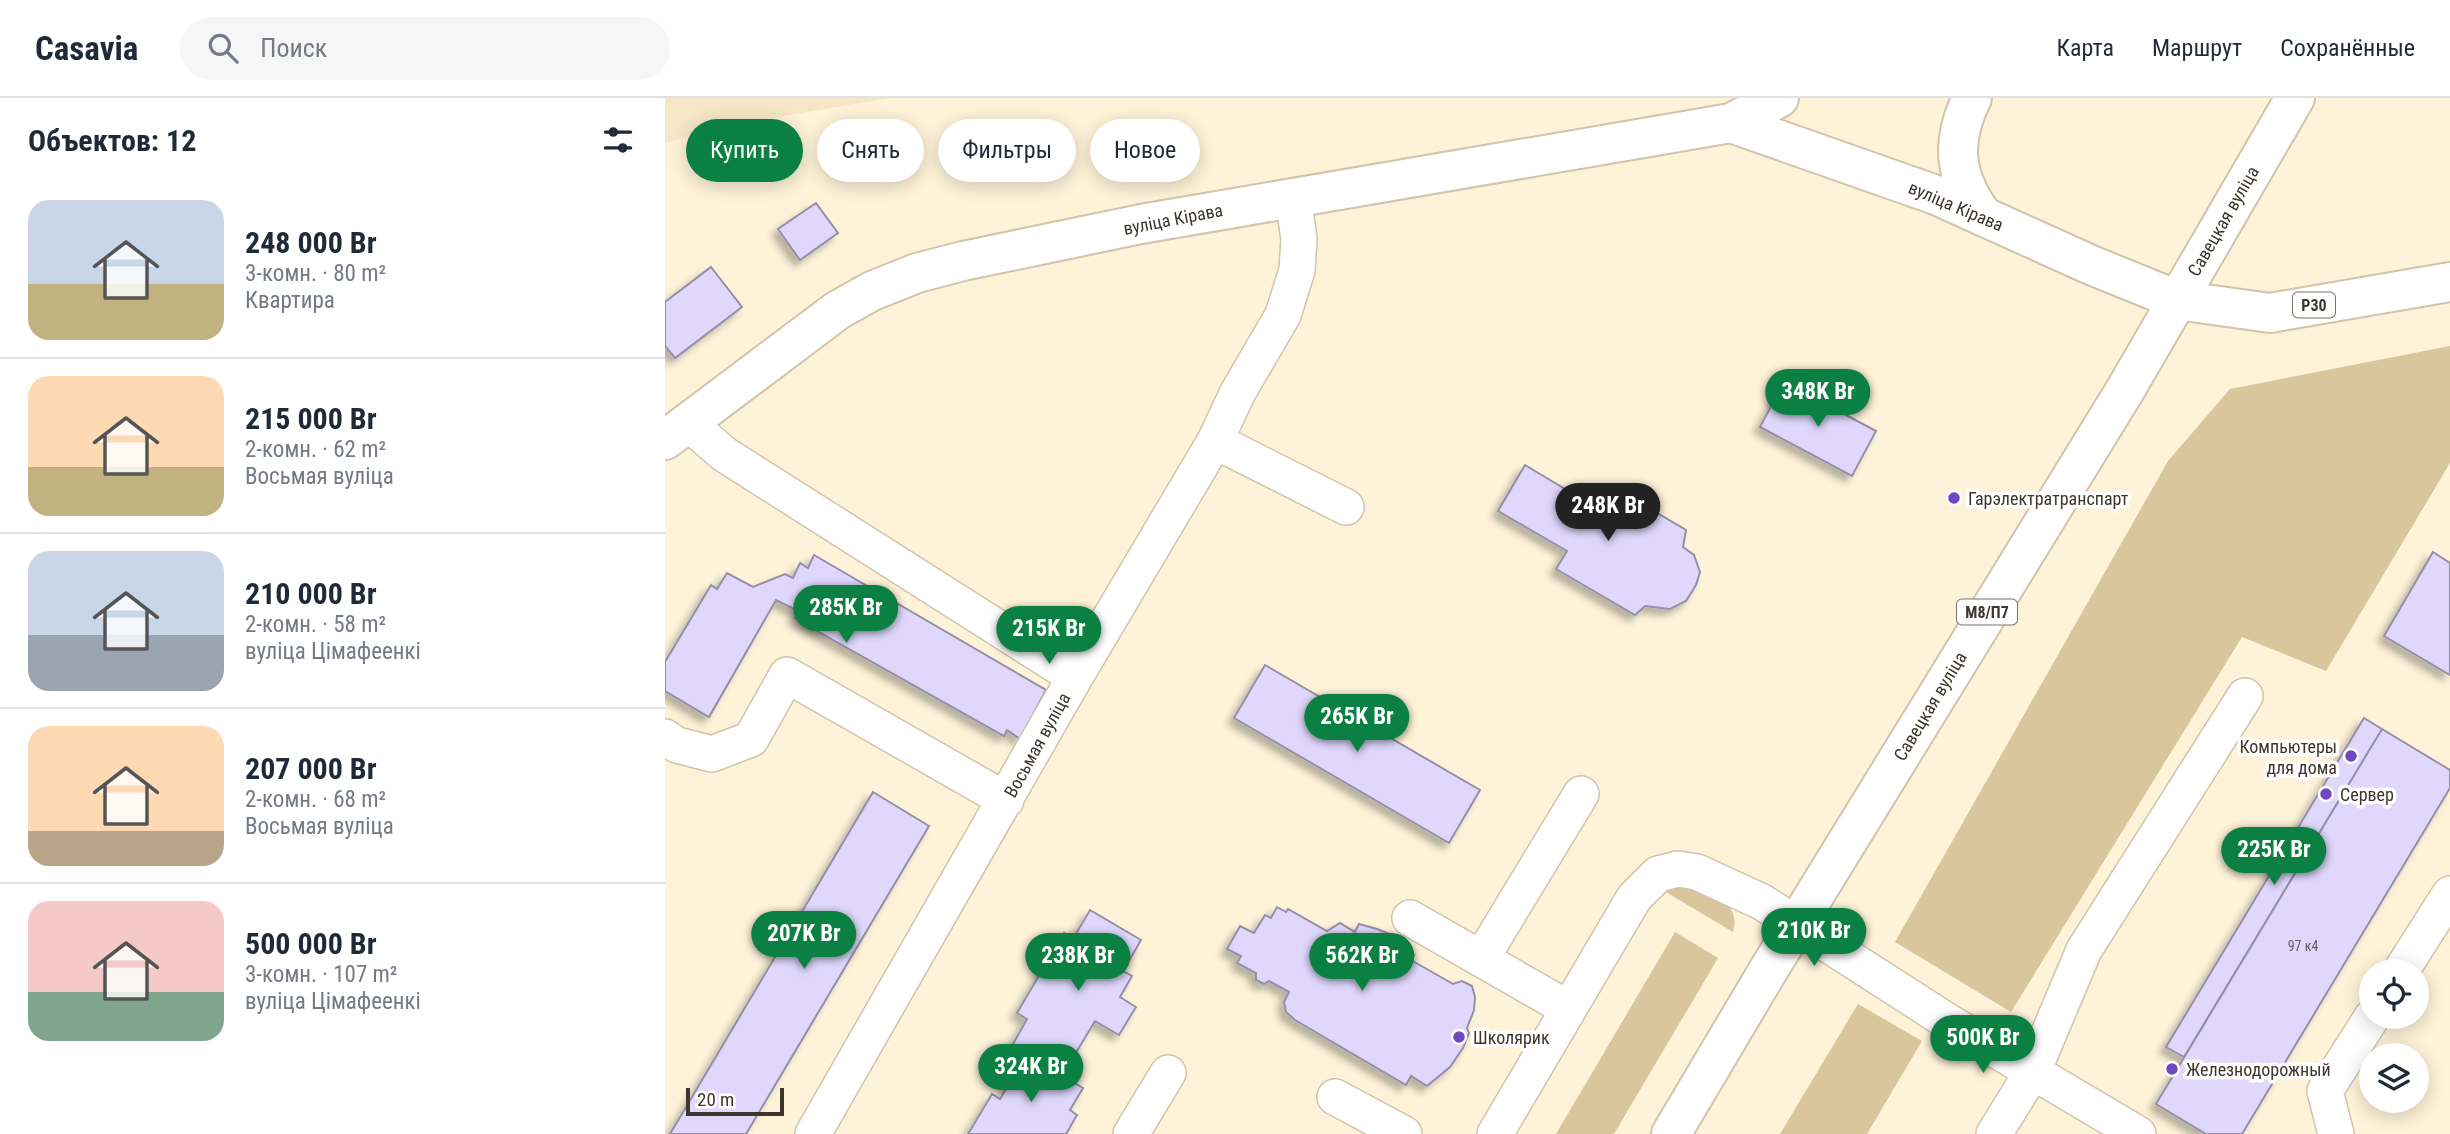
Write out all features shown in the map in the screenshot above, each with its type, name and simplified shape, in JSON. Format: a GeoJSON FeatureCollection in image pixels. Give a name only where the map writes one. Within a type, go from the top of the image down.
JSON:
{"type":"FeatureCollection","features":[{"type":"Feature","properties":{"kind":"main road","name":"вуліца Кірава"},"geometry":{"type":"LineString","coordinates":[[676,431],[838,310],[872,291],[917,273],[1026,248],[1293,197],[1731,123],[1779,98]]}},
{"type":"Feature","properties":{"kind":"main road"},"geometry":{"type":"LineString","coordinates":[[1972,98],[1959,131],[1959,168],[1969,194],[1984,217]]}},
{"type":"Feature","properties":{"kind":"main road","name":"Савецкая вуліца"},"geometry":{"type":"LineString","coordinates":[[1671,1134],[2124,392],[2295,98]]}},
{"type":"Feature","properties":{"kind":"main road","name":"вуліца Кірава"},"geometry":{"type":"LineString","coordinates":[[1731,123],[1912,186],[2177,300]]}},
{"type":"Feature","properties":{"kind":"main road","name":"Р30"},"geometry":{"type":"LineString","coordinates":[[2177,300],[2270,313],[2450,282]]}},
{"type":"Feature","properties":{"kind":"street","name":"Восьмая вуліца"},"geometry":{"type":"LineString","coordinates":[[813,1134],[1075,677],[1215,441],[1238,392],[1283,315],[1297,270],[1299,239],[1293,197]]}},
{"type":"Feature","properties":{"kind":"street"},"geometry":{"type":"LineString","coordinates":[[676,431],[724,454],[1075,677]]}},
{"type":"Feature","properties":{"kind":"street"},"geometry":{"type":"LineString","coordinates":[[1215,441],[1346,507]]}},
{"type":"Feature","properties":{"kind":"street"},"geometry":{"type":"LineString","coordinates":[[665,737],[677,745],[712,754],[751,738],[787,675],[1006,800]]}},
{"type":"Feature","properties":{"kind":"street"},"geometry":{"type":"LineString","coordinates":[[1994,1134],[2033,1071],[2084,950],[2245,696]]}},
{"type":"Feature","properties":{"kind":"street"},"geometry":{"type":"LineString","coordinates":[[1481,959],[1581,794]]}},
{"type":"Feature","properties":{"kind":"street"},"geometry":{"type":"LineString","coordinates":[[1495,1134],[1634,898],[1658,874],[1678,869],[1697,872],[1762,902],[1947,1021],[2138,1134]]}},
{"type":"Feature","properties":{"kind":"street"},"geometry":{"type":"LineString","coordinates":[[2409,959],[2450,894]]}},
{"type":"Feature","properties":{"kind":"street"},"geometry":{"type":"LineString","coordinates":[[1410,918],[1567,1008]]}},
{"type":"Feature","properties":{"kind":"street"},"geometry":{"type":"LineString","coordinates":[[2336,1134],[2325,1091],[2364,1029]]}},
{"type":"Feature","properties":{"kind":"street"},"geometry":{"type":"LineString","coordinates":[[1131,1134],[1168,1073]]}},
{"type":"Feature","properties":{"kind":"street"},"geometry":{"type":"LineString","coordinates":[[1335,1097],[1404,1134]]}},
{"type":"Feature","properties":{"kind":"shaded area"},"geometry":{"type":"Polygon","coordinates":[[[665,98],[890,98],[765,119],[686,119],[686,137],[665,143],[665,98]]]}},
{"type":"Feature","properties":{"kind":"shaded area"},"geometry":{"type":"Polygon","coordinates":[[[2450,346],[2450,463],[2326,671],[2242,637],[2011,1012],[1895,942],[2168,461],[2230,389],[2450,346]]]}},
{"type":"Feature","properties":{"kind":"shaded area"},"geometry":{"type":"Polygon","coordinates":[[[1674,882],[1707,892],[1726,903],[1732,910],[1733,932],[1659,888],[1674,882]]]}},
{"type":"Feature","properties":{"kind":"shaded area"},"geometry":{"type":"Polygon","coordinates":[[[1675,932],[1718,958],[1614,1134],[1556,1134],[1675,932]]]}},
{"type":"Feature","properties":{"kind":"shaded area"},"geometry":{"type":"Polygon","coordinates":[[[1858,1004],[1922,1041],[1867,1134],[1780,1134],[1858,1004]]]}},
{"type":"Feature","properties":{"kind":"building"},"geometry":{"type":"Polygon","coordinates":[[[816,203],[838,233],[800,260],[778,229],[816,203]]]}},
{"type":"Feature","properties":{"kind":"building"},"geometry":{"type":"Polygon","coordinates":[[[711,267],[742,307],[675,358],[665,346],[665,302],[711,267]]]}},
{"type":"Feature","properties":{"kind":"building"},"geometry":{"type":"Polygon","coordinates":[[[1784,382],[1876,431],[1852,476],[1760,427],[1784,382]]]}},
{"type":"Feature","properties":{"kind":"building"},"geometry":{"type":"Polygon","coordinates":[[[1525,465],[1597,508],[1610,485],[1686,530],[1683,547],[1694,555],[1700,572],[1686,601],[1670,609],[1645,606],[1635,615],[1556,569],[1567,551],[1498,511],[1525,465]]]}},
{"type":"Feature","properties":{"kind":"building"},"geometry":{"type":"Polygon","coordinates":[[[2433,552],[2450,563],[2450,675],[2384,636],[2433,552]]]}},
{"type":"Feature","properties":{"kind":"building"},"geometry":{"type":"Polygon","coordinates":[[[814,555],[1046,690],[1020,739],[1007,730],[1004,736],[794,618],[798,611],[776,600],[709,717],[665,691],[665,662],[711,585],[717,589],[727,573],[753,587],[785,574],[793,578],[800,563],[808,568],[814,555]]]}},
{"type":"Feature","properties":{"kind":"building"},"geometry":{"type":"Polygon","coordinates":[[[1265,665],[1480,790],[1449,843],[1234,718],[1265,665]]]}},
{"type":"Feature","properties":{"kind":"building"},"geometry":{"type":"Polygon","coordinates":[[[2364,718],[2382,729],[2184,1057],[2166,1047],[2364,718]]]}},
{"type":"Feature","properties":{"kind":"building"},"geometry":{"type":"Polygon","coordinates":[[[2382,729],[2450,770],[2450,788],[2242,1134],[2206,1134],[2156,1104],[2382,729]]]}},
{"type":"Feature","properties":{"kind":"building"},"geometry":{"type":"Polygon","coordinates":[[[873,792],[929,826],[746,1134],[670,1134],[873,792]]]}},
{"type":"Feature","properties":{"kind":"building"},"geometry":{"type":"Polygon","coordinates":[[[1277,907],[1286,912],[1288,909],[1327,931],[1340,923],[1355,932],[1359,924],[1390,934],[1414,955],[1411,960],[1453,984],[1462,981],[1472,986],[1475,997],[1474,1010],[1467,1028],[1469,1033],[1450,1067],[1427,1086],[1411,1076],[1406,1085],[1295,1020],[1286,1012],[1284,1002],[1289,992],[1269,981],[1264,984],[1256,980],[1256,973],[1237,963],[1241,956],[1227,949],[1240,926],[1254,933],[1265,915],[1271,918],[1277,907]]]}},
{"type":"Feature","properties":{"kind":"building"},"geometry":{"type":"Polygon","coordinates":[[[1090,910],[1141,940],[1123,971],[1132,976],[1120,997],[1136,1007],[1119,1035],[1095,1021],[1062,1076],[1012,1046],[1027,1019],[1017,1013],[1064,933],[1073,939],[1090,910]]]}},
{"type":"Feature","properties":{"kind":"building"},"geometry":{"type":"Polygon","coordinates":[[[1026,1054],[1083,1088],[1070,1110],[1077,1115],[1066,1134],[968,1134],[992,1094],[1000,1099],[1026,1054]]]}},
{"type":"Feature","properties":{"kind":"place","name":"Гарэлектратранспарт"},"geometry":{"type":"Point","coordinates":[1954,498]}},
{"type":"Feature","properties":{"kind":"place","name":"Компьютеры для дома"},"geometry":{"type":"Point","coordinates":[2351,756]}},
{"type":"Feature","properties":{"kind":"place","name":"Сервер"},"geometry":{"type":"Point","coordinates":[2326,794]}},
{"type":"Feature","properties":{"kind":"place","name":"Школярик"},"geometry":{"type":"Point","coordinates":[1459,1037]}},
{"type":"Feature","properties":{"kind":"place","name":"Железнодорожный"},"geometry":{"type":"Point","coordinates":[2172,1069]}}]}
